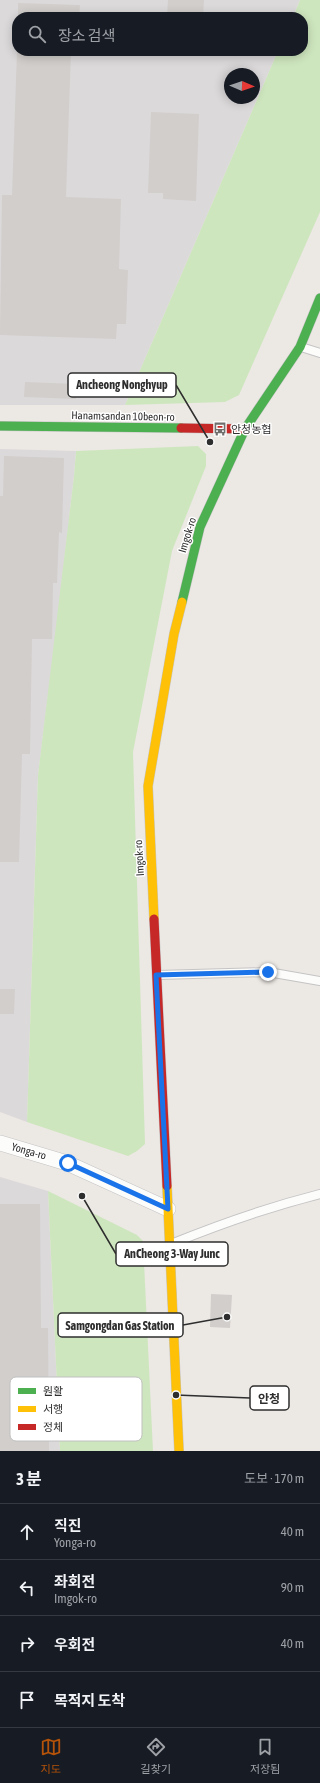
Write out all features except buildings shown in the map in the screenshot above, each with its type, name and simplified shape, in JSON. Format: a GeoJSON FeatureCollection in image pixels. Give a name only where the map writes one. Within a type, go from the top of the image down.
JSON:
{"type":"FeatureCollection","features":[{"type":"Feature","properties":{"kind":"main road","name":"Imgok-ro"},"geometry":{"type":"LineString","coordinates":[[178,1451],[170,1244],[148,786],[174,634],[200,527],[245,429],[300,346],[320,298]]}},
{"type":"Feature","properties":{"kind":"main road","name":"Hanamsandan 10beon-ro"},"geometry":{"type":"LineString","coordinates":[[0,426],[245,429]]}},
{"type":"Feature","properties":{"kind":"street","name":"Yonga-ro"},"geometry":{"type":"LineString","coordinates":[[0,1143],[68,1163],[168,1209]]}},
{"type":"Feature","properties":{"kind":"lane"},"geometry":{"type":"LineString","coordinates":[[300,346],[320,353]]}},
{"type":"Feature","properties":{"kind":"lane"},"geometry":{"type":"LineString","coordinates":[[156,975],[268,972],[320,981]]}},
{"type":"Feature","properties":{"kind":"lane"},"geometry":{"type":"LineString","coordinates":[[170,1244],[227,1221],[286,1202],[320,1194]]}},
{"type":"Feature","properties":{"kind":"shaded area"},"geometry":{"type":"Polygon","coordinates":[[[0,0],[300,0],[295,12],[12,12],[12,56],[276,56],[260,93],[260,68],[224,68],[224,104],[255,104],[125,405],[0,405],[0,0]]]}},
{"type":"Feature","properties":{"kind":"shaded area"},"geometry":{"type":"Polygon","coordinates":[[[0,449],[76,451],[38,775],[27,1122],[0,1112],[0,449]]]}},
{"type":"Feature","properties":{"kind":"shaded area"},"geometry":{"type":"Polygon","coordinates":[[[0,1177],[48,1191],[57,1377],[10,1377],[10,1441],[60,1441],[60,1451],[0,1451],[0,1177]]]}},
{"type":"Feature","properties":{"kind":"green space"},"geometry":{"type":"Polygon","coordinates":[[[300,0],[320,0],[320,212],[239,395],[225,402],[125,405],[255,104],[260,104],[260,93],[276,56],[308,56],[308,12],[295,12],[300,0]]]}},
{"type":"Feature","properties":{"kind":"green space"},"geometry":{"type":"Polygon","coordinates":[[[198,446],[206,454],[206,466],[172,551],[133,752],[145,1144],[128,1156],[27,1122],[38,775],[76,451],[198,446]]]}},
{"type":"Feature","properties":{"kind":"green space"},"geometry":{"type":"Polygon","coordinates":[[[48,1191],[137,1235],[143,1241],[153,1451],[60,1451],[60,1441],[142,1441],[142,1377],[57,1377],[48,1191]]]}},
{"type":"Feature","properties":{"kind":"traffic: fast"},"geometry":{"type":"LineString","coordinates":[[182,602],[200,527],[245,429],[300,347],[320,298]]}},
{"type":"Feature","properties":{"kind":"traffic: fast"},"geometry":{"type":"LineString","coordinates":[[0,426],[181,428]]}},
{"type":"Feature","properties":{"kind":"traffic: slow"},"geometry":{"type":"LineString","coordinates":[[154,919],[148,786],[174,634],[182,602]]}},
{"type":"Feature","properties":{"kind":"traffic: slow"},"geometry":{"type":"LineString","coordinates":[[167,1186],[179,1451]]}},
{"type":"Feature","properties":{"kind":"traffic: jam"},"geometry":{"type":"LineString","coordinates":[[181,428],[245,429]]}},
{"type":"Feature","properties":{"kind":"traffic: jam"},"geometry":{"type":"LineString","coordinates":[[154,919],[167,1186]]}},
{"type":"Feature","properties":{"kind":"place","name":"안청농협"},"geometry":{"type":"Point","coordinates":[220,429]}},
{"type":"Feature","properties":{"kind":"place","name":"Ancheong Nonghyup"},"geometry":{"type":"Point","coordinates":[210,442]}},
{"type":"Feature","properties":{"kind":"place","name":"AnCheong 3-Way Junc"},"geometry":{"type":"Point","coordinates":[82,1196]}},
{"type":"Feature","properties":{"kind":"place","name":"Samgongdan Gas Station"},"geometry":{"type":"Point","coordinates":[227,1317]}},
{"type":"Feature","properties":{"kind":"place","name":"안청"},"geometry":{"type":"Point","coordinates":[176,1395]}},
{"type":"Feature","properties":{"kind":"route"},"geometry":{"type":"LineString","coordinates":[[68,1163],[168,1209],[156,975],[268,972]]}}]}
